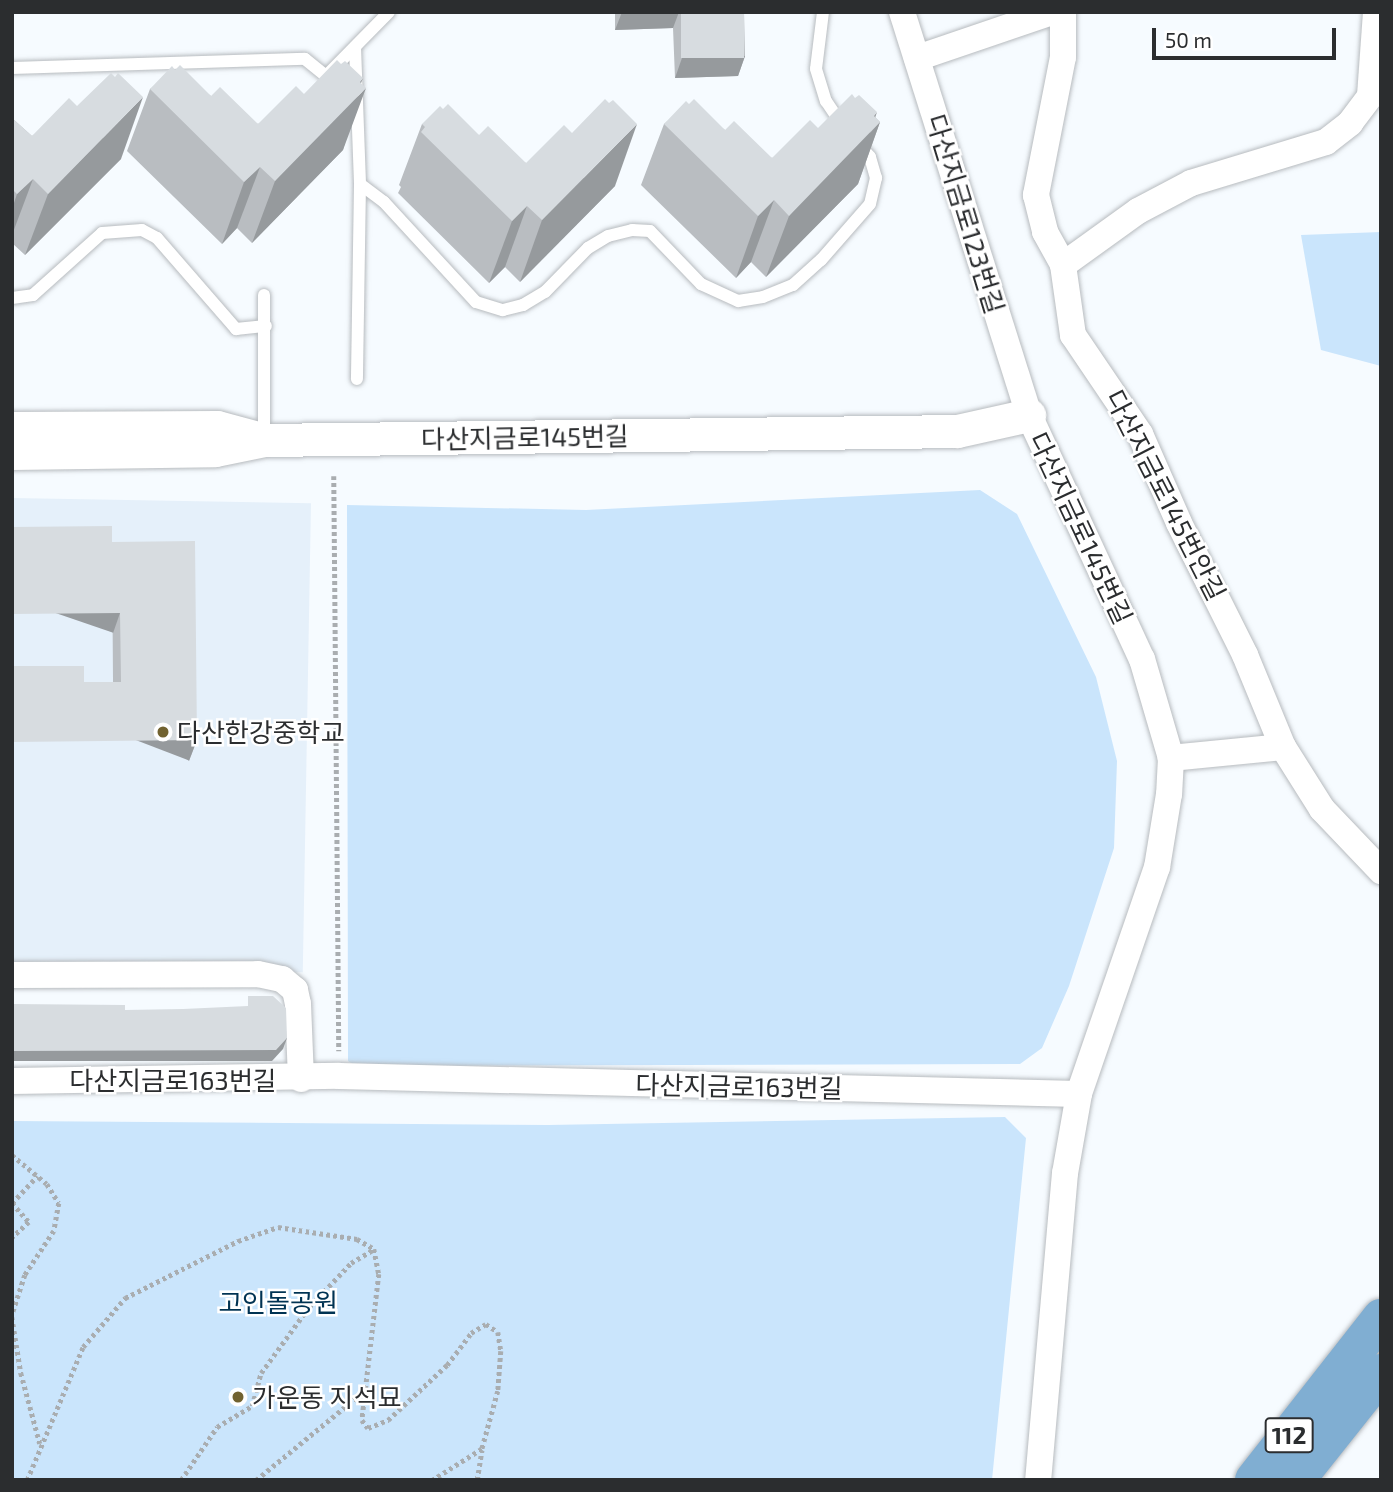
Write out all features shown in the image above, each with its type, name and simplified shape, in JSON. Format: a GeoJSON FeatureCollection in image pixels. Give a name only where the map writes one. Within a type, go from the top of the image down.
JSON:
{"type":"FeatureCollection","features":[{"type":"Feature","properties":{"kind":"highway","name":"112"},"geometry":{"type":"LineString","coordinates":[[1254,1480],[1381,1318]]}},
{"type":"Feature","properties":{"kind":"highway","name":"112"},"geometry":{"type":"LineString","coordinates":[[1296,1480],[1381,1373]]}},
{"type":"Feature","properties":{"kind":"street","name":"다산지금로123번길"},"geometry":{"type":"LineString","coordinates":[[902,12],[1029,415]]}},
{"type":"Feature","properties":{"kind":"street"},"geometry":{"type":"LineString","coordinates":[[917,58],[1052,12]]}},
{"type":"Feature","properties":{"kind":"street","name":"다산지금로145번안길"},"geometry":{"type":"LineString","coordinates":[[1063,12],[1063,57],[1037,195],[1045,232],[1063,265],[1073,335],[1140,434],[1179,523],[1240,643],[1283,747],[1322,809],[1381,870]]}},
{"type":"Feature","properties":{"kind":"street"},"geometry":{"type":"LineString","coordinates":[[1063,265],[1138,211],[1191,183],[1326,142],[1350,123],[1375,98],[1376,12]]}},
{"type":"Feature","properties":{"kind":"street","name":"다산지금로145번길"},"geometry":{"type":"LineString","coordinates":[[12,453],[215,450],[264,440],[957,431],[1029,415],[1142,659],[1171,758],[1169,794],[1157,867],[1079,1094]]}},
{"type":"Feature","properties":{"kind":"street","name":"다산지금로145번길"},"geometry":{"type":"LineString","coordinates":[[12,428],[217,427],[264,440]]}},
{"type":"Feature","properties":{"kind":"street"},"geometry":{"type":"LineString","coordinates":[[1171,758],[1283,747]]}},
{"type":"Feature","properties":{"kind":"street"},"geometry":{"type":"LineString","coordinates":[[12,975],[258,974],[282,979],[295,990],[298,1004],[301,1079]]}},
{"type":"Feature","properties":{"kind":"street","name":"다산지금로163번길"},"geometry":{"type":"LineString","coordinates":[[12,1081],[301,1079],[339,1076],[1079,1094]]}},
{"type":"Feature","properties":{"kind":"street"},"geometry":{"type":"LineString","coordinates":[[1038,1480],[1065,1173],[1079,1094]]}},
{"type":"Feature","properties":{"kind":"lane"},"geometry":{"type":"LineString","coordinates":[[12,68],[305,59],[321,80],[389,12]]}},
{"type":"Feature","properties":{"kind":"lane"},"geometry":{"type":"LineString","coordinates":[[360,184],[384,202],[476,302],[503,310],[523,305],[545,292],[588,248],[608,236],[632,230],[650,231],[701,284],[738,301],[763,297],[793,285],[821,260],[870,204],[876,178],[870,157],[826,101],[816,69],[823,12]]}},
{"type":"Feature","properties":{"kind":"lane"},"geometry":{"type":"LineString","coordinates":[[355,47],[360,184],[357,379]]}},
{"type":"Feature","properties":{"kind":"lane"},"geometry":{"type":"LineString","coordinates":[[12,298],[33,295],[102,233],[142,230],[157,238],[236,329],[265,326]]}},
{"type":"Feature","properties":{"kind":"lane"},"geometry":{"type":"LineString","coordinates":[[264,295],[264,440]]}},
{"type":"Feature","properties":{"kind":"path"},"geometry":{"type":"LineString","coordinates":[[334,476],[339,1076]]}},
{"type":"Feature","properties":{"kind":"path"},"geometry":{"type":"LineString","coordinates":[[12,1155],[37,1176],[59,1203],[54,1231],[25,1275],[12,1316],[21,1373],[40,1445]]}},
{"type":"Feature","properties":{"kind":"path"},"geometry":{"type":"LineString","coordinates":[[12,1238],[29,1222],[12,1203],[37,1176]]}},
{"type":"Feature","properties":{"kind":"path"},"geometry":{"type":"LineString","coordinates":[[27,1480],[83,1347],[125,1298],[237,1241],[278,1227],[357,1238],[374,1249],[379,1274],[362,1420],[368,1427],[388,1420],[447,1365],[471,1333],[486,1324],[498,1332],[501,1351],[498,1391],[482,1449],[477,1480]]}},
{"type":"Feature","properties":{"kind":"path"},"geometry":{"type":"LineString","coordinates":[[185,1479],[217,1427],[252,1406],[261,1373],[309,1307],[351,1263],[374,1249]]}},
{"type":"Feature","properties":{"kind":"path"},"geometry":{"type":"LineString","coordinates":[[256,1480],[364,1391]]}},
{"type":"Feature","properties":{"kind":"path"},"geometry":{"type":"LineString","coordinates":[[433,1480],[482,1449]]}},
{"type":"Feature","properties":{"kind":"shaded area","name":"다산한강중학교"},"geometry":{"type":"Polygon","coordinates":[[[12,498],[311,503],[303,972],[12,967],[12,498]]]}},
{"type":"Feature","properties":{"kind":"green space"},"geometry":{"type":"Polygon","coordinates":[[[1381,232],[1381,366],[1321,350],[1301,235],[1381,232]]]}},
{"type":"Feature","properties":{"kind":"green space"},"geometry":{"type":"Polygon","coordinates":[[[980,490],[1017,514],[1096,677],[1117,761],[1114,848],[1069,986],[1042,1048],[1020,1064],[356,1066],[348,1061],[347,505],[586,510],[980,490]]]}},
{"type":"Feature","properties":{"kind":"green space","name":"고인돌공원"},"geometry":{"type":"Polygon","coordinates":[[[1005,1117],[1026,1138],[992,1480],[12,1480],[12,1121],[548,1125],[1005,1117]]]}},
{"type":"Feature","properties":{"kind":"building"},"geometry":{"type":"Polygon","coordinates":[[[681,12],[744,12],[744,58],[681,58],[681,12]]]}},
{"type":"Feature","properties":{"kind":"building"},"geometry":{"type":"Polygon","coordinates":[[[337,60],[341,64],[345,61],[363,78],[360,82],[366,88],[275,181],[260,167],[244,182],[150,89],[172,66],[175,70],[180,65],[211,96],[220,87],[258,124],[296,86],[304,94],[337,60]]]}},
{"type":"Feature","properties":{"kind":"building"},"geometry":{"type":"Polygon","coordinates":[[[111,73],[115,77],[118,73],[143,97],[48,194],[33,179],[17,194],[12,189],[12,118],[32,136],[69,98],[77,106],[111,73]]]}},
{"type":"Feature","properties":{"kind":"building"},"geometry":{"type":"Polygon","coordinates":[[[852,94],[855,98],[859,95],[877,112],[874,116],[880,122],[789,216],[774,200],[758,216],[664,124],[686,101],[689,104],[694,99],[725,130],[734,121],[772,158],[810,120],[818,128],[852,94]]]}},
{"type":"Feature","properties":{"kind":"building"},"geometry":{"type":"Polygon","coordinates":[[[605,99],[609,103],[613,100],[637,124],[542,220],[527,206],[512,221],[421,132],[425,127],[422,124],[440,106],[443,109],[448,104],[479,135],[488,126],[526,163],[564,125],[572,133],[605,99]]]}},
{"type":"Feature","properties":{"kind":"building"},"geometry":{"type":"Polygon","coordinates":[[[112,526],[112,542],[195,541],[197,740],[12,742],[12,666],[84,666],[84,682],[121,682],[120,613],[12,614],[12,527],[112,526]]]}},
{"type":"Feature","properties":{"kind":"building"},"geometry":{"type":"Polygon","coordinates":[[[248,996],[273,996],[286,1008],[287,1038],[276,1050],[12,1051],[12,1004],[125,1005],[125,1010],[183,1009],[248,1006],[248,996]]]}},
{"type":"Feature","properties":{"kind":"place","name":"다산한강중학교"},"geometry":{"type":"Point","coordinates":[163,732]}},
{"type":"Feature","properties":{"kind":"place","name":"가운동 지석묘"},"geometry":{"type":"Point","coordinates":[238,1397]}}]}
